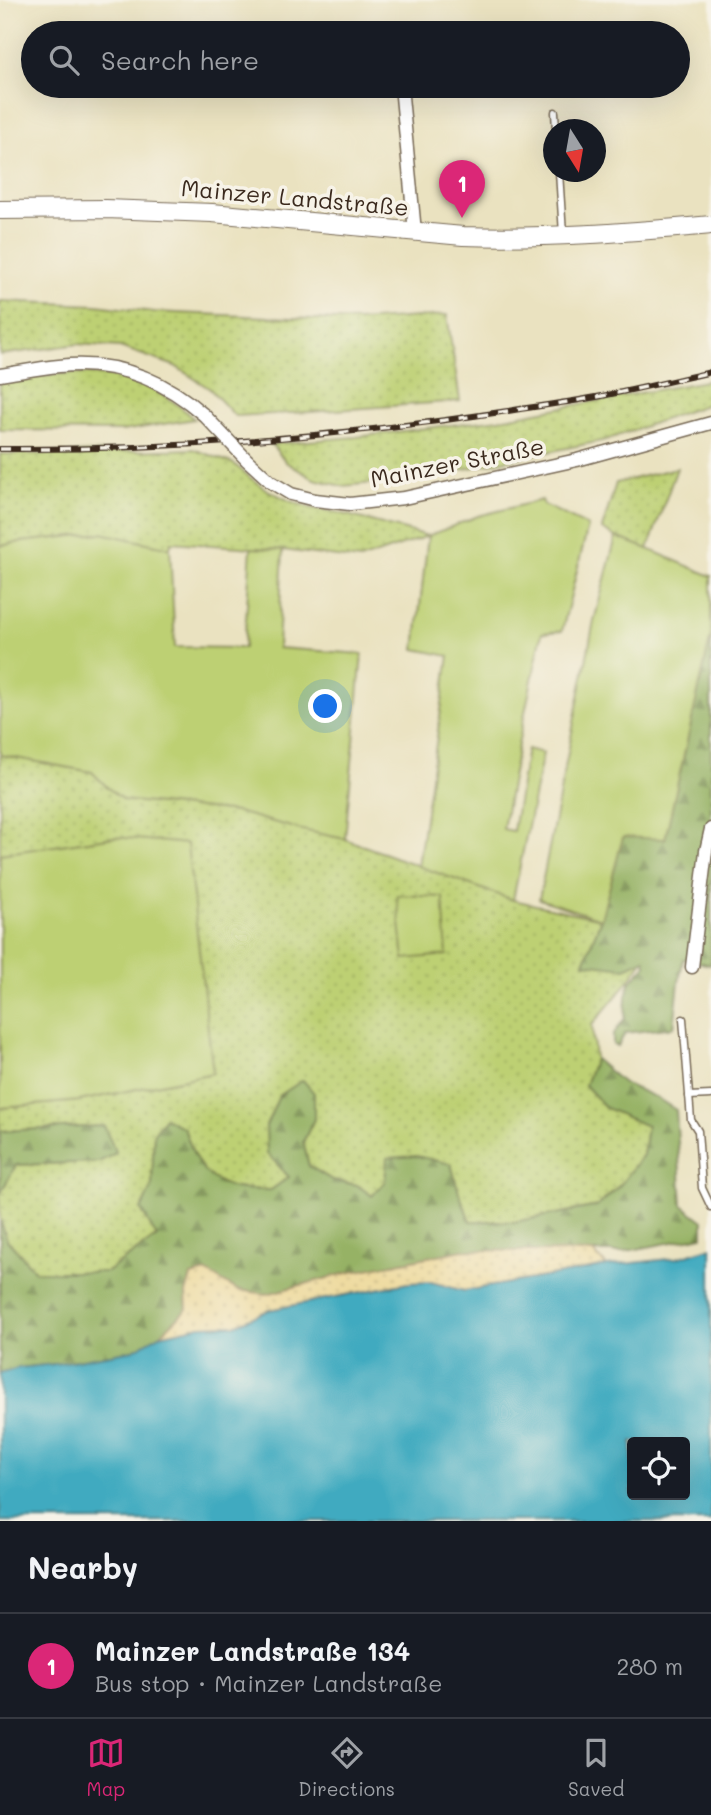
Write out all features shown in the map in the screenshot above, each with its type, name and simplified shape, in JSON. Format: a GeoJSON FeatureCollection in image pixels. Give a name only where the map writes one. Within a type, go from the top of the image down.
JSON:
{"type":"FeatureCollection","features":[{"type":"Feature","properties":{"kind":"main road","name":"Mainzer Landstraße"},"geometry":{"type":"LineString","coordinates":[[0,210],[173,211],[497,237],[564,236],[711,225]]}},
{"type":"Feature","properties":{"kind":"street"},"geometry":{"type":"LineString","coordinates":[[402,98],[415,232]]}},
{"type":"Feature","properties":{"kind":"street","name":"Mainzer Straße"},"geometry":{"type":"LineString","coordinates":[[0,374],[88,365],[145,377],[186,400],[271,482],[291,494],[350,504],[404,498],[577,460],[711,424]]}},
{"type":"Feature","properties":{"kind":"street"},"geometry":{"type":"LineString","coordinates":[[692,967],[711,829]]}},
{"type":"Feature","properties":{"kind":"lane"},"geometry":{"type":"LineString","coordinates":[[555,112],[555,119]]}},
{"type":"Feature","properties":{"kind":"lane"},"geometry":{"type":"LineString","coordinates":[[560,182],[564,236]]}},
{"type":"Feature","properties":{"kind":"lane"},"geometry":{"type":"LineString","coordinates":[[683,1019],[691,1120],[698,1131],[702,1188],[711,1208]]}},
{"type":"Feature","properties":{"kind":"lane"},"geometry":{"type":"LineString","coordinates":[[689,1096],[711,1095]]}},
{"type":"Feature","properties":{"kind":"green space"},"geometry":{"type":"Polygon","coordinates":[[[0,301],[96,305],[154,312],[358,321],[447,315],[460,401],[235,416],[210,389],[175,366],[120,347],[78,344],[0,355],[0,301]]]}},
{"type":"Feature","properties":{"kind":"green space"},"geometry":{"type":"Polygon","coordinates":[[[71,373],[107,376],[137,383],[166,396],[194,419],[122,431],[0,430],[0,380],[71,373]]]}},
{"type":"Feature","properties":{"kind":"green space"},"geometry":{"type":"Polygon","coordinates":[[[711,380],[711,403],[606,440],[396,481],[342,486],[314,479],[287,463],[271,444],[356,437],[499,419],[711,380]]]}},
{"type":"Feature","properties":{"kind":"green space"},"geometry":{"type":"Polygon","coordinates":[[[193,449],[234,464],[267,490],[290,501],[428,536],[360,560],[283,550],[171,542],[170,548],[101,533],[0,546],[0,454],[193,449]]]}},
{"type":"Feature","properties":{"kind":"green space"},"geometry":{"type":"Polygon","coordinates":[[[677,468],[648,549],[602,529],[616,483],[677,468]]]}},
{"type":"Feature","properties":{"kind":"green space"},"geometry":{"type":"Polygon","coordinates":[[[542,500],[544,505],[588,526],[562,631],[542,633],[518,745],[503,829],[513,831],[527,749],[543,753],[513,900],[418,866],[449,656],[415,649],[428,536],[478,516],[542,500]]]}},
{"type":"Feature","properties":{"kind":"green space"},"geometry":{"type":"Polygon","coordinates":[[[101,533],[170,548],[175,647],[244,648],[251,548],[283,550],[278,648],[362,654],[345,839],[237,812],[123,800],[92,772],[0,755],[0,546],[101,533]]]}},
{"type":"Feature","properties":{"kind":"green space"},"geometry":{"type":"Polygon","coordinates":[[[616,537],[711,576],[711,635],[665,839],[623,837],[601,919],[539,899],[594,621],[616,537]]]}},
{"type":"Feature","properties":{"kind":"green space"},"geometry":{"type":"Polygon","coordinates":[[[711,635],[711,965],[683,959],[674,1027],[625,1033],[618,1046],[613,1045],[613,1035],[625,1018],[630,982],[646,965],[645,959],[625,968],[584,963],[601,919],[623,836],[665,839],[711,635]]]}},
{"type":"Feature","properties":{"kind":"green space"},"geometry":{"type":"Polygon","coordinates":[[[0,755],[92,772],[123,800],[237,812],[345,839],[513,900],[601,919],[584,963],[645,958],[592,1025],[595,1059],[585,1085],[606,1108],[647,1126],[643,1155],[621,1184],[598,1206],[514,1222],[470,1221],[451,1164],[385,1182],[372,1196],[357,1185],[332,1180],[309,1166],[303,1142],[314,1119],[267,1153],[289,1177],[271,1190],[232,1188],[207,1176],[194,1156],[184,1128],[154,1133],[152,1186],[141,1210],[157,1236],[107,1272],[36,1272],[7,1240],[0,1220],[0,1194],[16,1165],[99,1162],[103,1126],[0,1131],[0,1108],[79,1101],[213,1073],[115,837],[0,854],[0,755]]]}},
{"type":"Feature","properties":{"kind":"green space"},"geometry":{"type":"Polygon","coordinates":[[[115,837],[187,844],[213,1073],[79,1101],[0,1108],[0,854],[115,837]]]}},
{"type":"Feature","properties":{"kind":"green space"},"geometry":{"type":"Polygon","coordinates":[[[397,895],[443,897],[447,955],[404,959],[397,895]]]}},
{"type":"Feature","properties":{"kind":"green space"},"geometry":{"type":"Polygon","coordinates":[[[595,1059],[623,1083],[676,1110],[682,1205],[703,1221],[703,1236],[622,1252],[556,1252],[347,1273],[267,1294],[237,1290],[206,1272],[191,1276],[186,1293],[187,1309],[160,1335],[133,1350],[18,1368],[0,1374],[0,1220],[7,1240],[36,1272],[107,1272],[157,1237],[141,1210],[152,1186],[154,1133],[165,1118],[184,1128],[199,1164],[212,1178],[236,1188],[271,1190],[289,1177],[267,1153],[266,1126],[279,1096],[303,1080],[314,1093],[314,1119],[303,1142],[309,1166],[332,1180],[357,1185],[372,1196],[385,1182],[387,1158],[417,1156],[451,1164],[470,1221],[514,1222],[598,1206],[621,1184],[643,1155],[647,1126],[606,1108],[585,1085],[595,1059]]]}},
{"type":"Feature","properties":{"kind":"green space"},"geometry":{"type":"Polygon","coordinates":[[[104,1126],[116,1153],[99,1162],[16,1165],[0,1194],[0,1131],[104,1126]]]}},
{"type":"Feature","properties":{"kind":"sand"},"geometry":{"type":"Polygon","coordinates":[[[463,1250],[593,1252],[607,1266],[464,1291],[431,1282],[408,1283],[269,1310],[235,1325],[200,1326],[160,1335],[187,1309],[186,1293],[191,1276],[207,1272],[237,1290],[267,1294],[347,1273],[463,1250]]]}},
{"type":"Feature","properties":{"kind":"water"},"geometry":{"type":"Polygon","coordinates":[[[711,1247],[711,1521],[0,1521],[0,1374],[18,1368],[133,1350],[160,1335],[200,1326],[235,1325],[269,1310],[408,1283],[431,1282],[464,1291],[607,1266],[677,1258],[711,1247]]]}},
{"type":"Feature","properties":{"kind":"railway"},"geometry":{"type":"LineString","coordinates":[[0,449],[127,447],[318,435],[579,400],[711,372]]}},
{"type":"Feature","properties":{"kind":"place","name":"Mainzer Landstraße 134"},"geometry":{"type":"Point","coordinates":[462,218]}}]}
